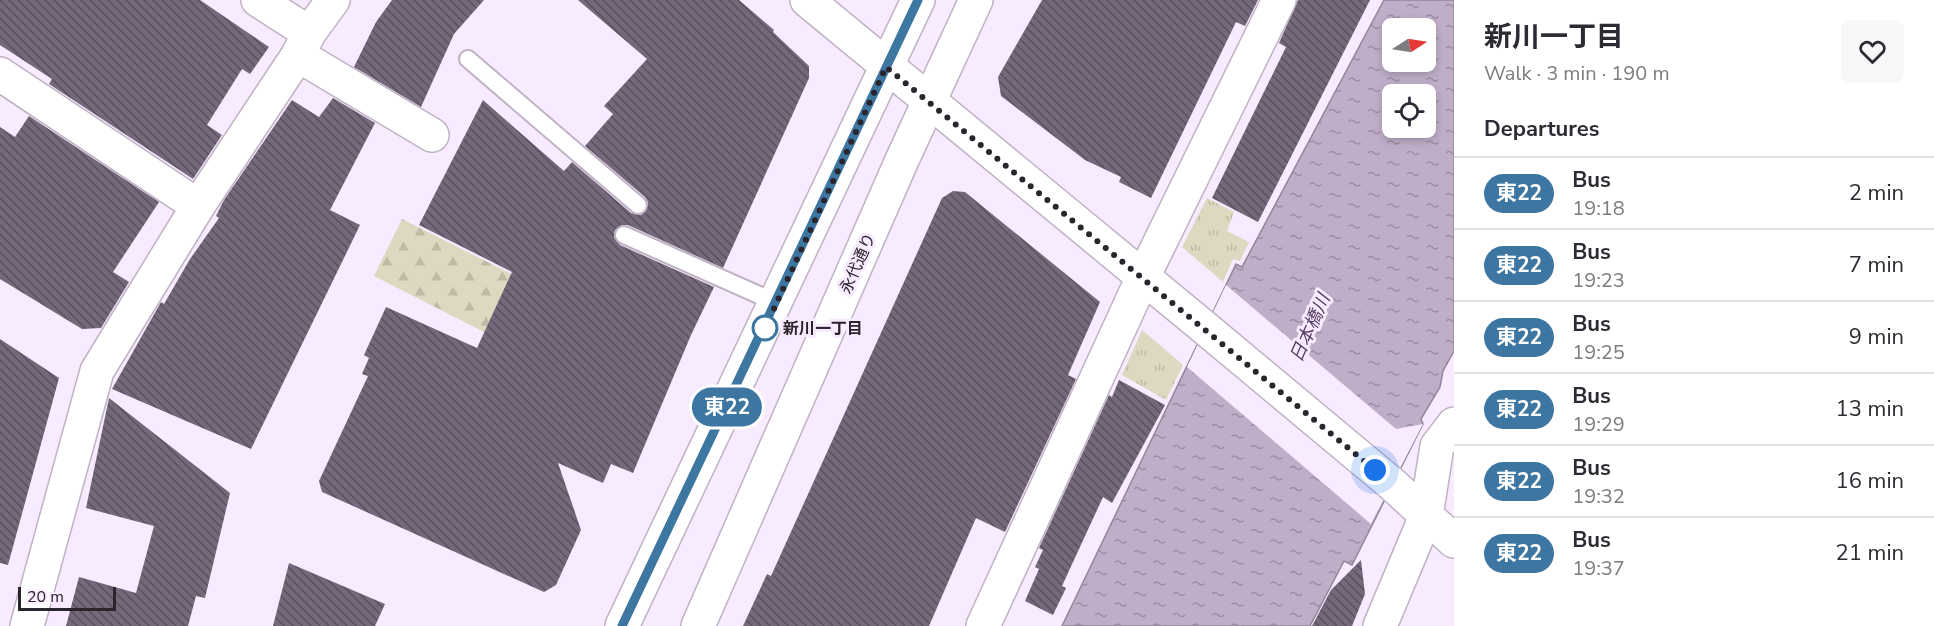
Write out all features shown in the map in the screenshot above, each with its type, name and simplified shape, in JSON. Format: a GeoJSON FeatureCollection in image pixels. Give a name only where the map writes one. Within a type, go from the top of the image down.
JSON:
{"type":"FeatureCollection","features":[{"type":"Feature","properties":{"kind":"street"},"geometry":{"type":"LineString","coordinates":[[258,0],[303,44],[432,135]]}},
{"type":"Feature","properties":{"kind":"street"},"geometry":{"type":"LineString","coordinates":[[27,626],[97,371],[198,206],[333,0]]}},
{"type":"Feature","properties":{"kind":"street"},"geometry":{"type":"LineString","coordinates":[[807,0],[1392,484],[1454,541]]}},
{"type":"Feature","properties":{"kind":"street"},"geometry":{"type":"LineString","coordinates":[[622,626],[777,303],[918,0]]}},
{"type":"Feature","properties":{"kind":"street","name":"永代通り"},"geometry":{"type":"LineString","coordinates":[[698,626],[928,102],[976,0]]}},
{"type":"Feature","properties":{"kind":"street"},"geometry":{"type":"LineString","coordinates":[[983,626],[1143,277],[1280,0]]}},
{"type":"Feature","properties":{"kind":"street"},"geometry":{"type":"LineString","coordinates":[[0,74],[198,206]]}},
{"type":"Feature","properties":{"kind":"street"},"geometry":{"type":"LineString","coordinates":[[1426,516],[1437,446],[1454,423]]}},
{"type":"Feature","properties":{"kind":"street"},"geometry":{"type":"LineString","coordinates":[[1380,626],[1426,516],[1454,477]]}},
{"type":"Feature","properties":{"kind":"lane"},"geometry":{"type":"LineString","coordinates":[[468,59],[638,205]]}},
{"type":"Feature","properties":{"kind":"lane"},"geometry":{"type":"LineString","coordinates":[[624,235],[777,303]]}},
{"type":"Feature","properties":{"kind":"green space"},"geometry":{"type":"Polygon","coordinates":[[[1207,198],[1234,212],[1227,231],[1249,242],[1240,261],[1233,259],[1223,282],[1182,247],[1207,198]]]}},
{"type":"Feature","properties":{"kind":"green space"},"geometry":{"type":"Polygon","coordinates":[[[402,219],[561,299],[531,356],[374,276],[402,219]]]}},
{"type":"Feature","properties":{"kind":"green space"},"geometry":{"type":"Polygon","coordinates":[[[1142,330],[1183,365],[1166,400],[1122,375],[1142,330]]]}},
{"type":"Feature","properties":{"kind":"water","name":"日本橋川"},"geometry":{"type":"Polygon","coordinates":[[[1384,0],[1454,0],[1454,351],[1443,371],[1440,387],[1421,419],[1423,424],[1352,565],[1344,561],[1310,626],[1062,626],[1236,264],[1242,267],[1384,0]]]}},
{"type":"Feature","properties":{"kind":"pier"},"geometry":{"type":"Polygon","coordinates":[[[1226,285],[1396,429],[1423,424],[1371,524],[1187,367],[1226,285]]]}},
{"type":"Feature","properties":{"kind":"building"},"geometry":{"type":"Polygon","coordinates":[[[0,0],[200,0],[269,47],[250,74],[242,69],[207,125],[222,135],[193,179],[49,84],[52,79],[0,45],[0,0]]]}},
{"type":"Feature","properties":{"kind":"building"},"geometry":{"type":"Polygon","coordinates":[[[392,0],[484,0],[454,34],[421,107],[354,67],[376,22],[392,0]]]}},
{"type":"Feature","properties":{"kind":"building"},"geometry":{"type":"Polygon","coordinates":[[[578,0],[739,0],[774,30],[773,32],[809,66],[809,78],[723,268],[628,225],[622,225],[615,230],[614,237],[620,245],[714,287],[691,335],[633,473],[611,464],[603,483],[558,463],[581,530],[556,585],[544,592],[322,492],[319,481],[368,376],[362,374],[369,358],[364,355],[386,307],[477,348],[512,272],[419,225],[483,100],[564,171],[572,162],[631,213],[641,215],[646,211],[648,202],[645,197],[585,146],[613,114],[604,106],[647,59],[578,0]]]}},
{"type":"Feature","properties":{"kind":"building"},"geometry":{"type":"Polygon","coordinates":[[[1042,0],[1258,0],[1245,26],[1236,22],[1151,198],[1119,182],[1121,177],[1085,160],[1001,96],[998,77],[1042,0]]]}},
{"type":"Feature","properties":{"kind":"building"},"geometry":{"type":"Polygon","coordinates":[[[1298,0],[1370,0],[1258,222],[1212,198],[1286,47],[1279,43],[1298,0]]]}},
{"type":"Feature","properties":{"kind":"building"},"geometry":{"type":"Polygon","coordinates":[[[333,98],[375,123],[330,210],[360,225],[251,449],[112,389],[161,302],[164,304],[190,259],[219,218],[216,216],[224,200],[292,100],[319,117],[333,98]]]}},
{"type":"Feature","properties":{"kind":"building"},"geometry":{"type":"Polygon","coordinates":[[[29,116],[159,202],[113,272],[129,282],[101,328],[82,329],[0,279],[0,127],[15,137],[29,116]]]}},
{"type":"Feature","properties":{"kind":"building"},"geometry":{"type":"Polygon","coordinates":[[[953,191],[965,192],[1100,302],[1068,375],[1076,379],[1005,532],[976,518],[929,626],[743,626],[767,574],[771,576],[942,198],[953,191]]]}},
{"type":"Feature","properties":{"kind":"building"},"geometry":{"type":"Polygon","coordinates":[[[0,339],[59,378],[8,565],[0,563],[0,339]]]}},
{"type":"Feature","properties":{"kind":"building"},"geometry":{"type":"Polygon","coordinates":[[[1119,380],[1165,405],[1112,503],[1103,497],[1062,586],[1066,588],[1053,615],[1025,601],[1039,569],[1035,567],[1043,550],[1039,548],[1109,395],[1112,397],[1119,380]]]}},
{"type":"Feature","properties":{"kind":"building"},"geometry":{"type":"Polygon","coordinates":[[[109,398],[230,493],[205,598],[196,596],[188,626],[66,626],[79,577],[136,593],[154,526],[86,508],[109,398]]]}},
{"type":"Feature","properties":{"kind":"building"},"geometry":{"type":"Polygon","coordinates":[[[1361,560],[1365,594],[1352,626],[1312,626],[1331,590],[1361,560]]]}},
{"type":"Feature","properties":{"kind":"building"},"geometry":{"type":"Polygon","coordinates":[[[289,563],[385,604],[375,626],[273,626],[289,563]]]}},
{"type":"Feature","properties":{"kind":"bus line","name":"東22"},"geometry":{"type":"LineString","coordinates":[[622,626],[777,303],[918,0]]}},
{"type":"Feature","properties":{"kind":"place","name":"新川一丁目"},"geometry":{"type":"Point","coordinates":[765,328]}},
{"type":"Feature","properties":{"kind":"route"},"geometry":{"type":"LineString","coordinates":[[765,328],[886,67],[1375,470]]}}]}
